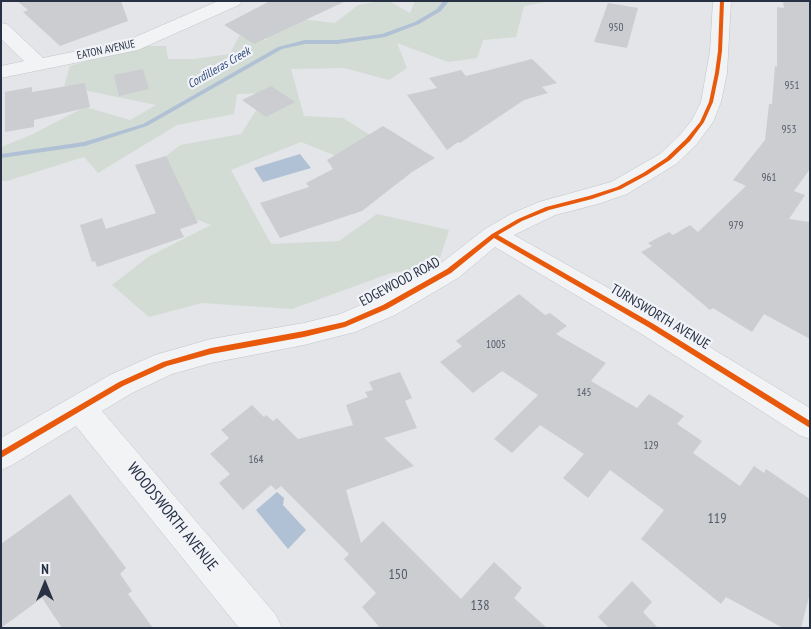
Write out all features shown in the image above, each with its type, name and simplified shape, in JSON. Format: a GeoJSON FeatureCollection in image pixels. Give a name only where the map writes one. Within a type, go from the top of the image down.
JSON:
{"type":"FeatureCollection","features":[{"type":"Feature","properties":{"kind":"street","name":"EATON AVENUE"},"geometry":{"type":"LineString","coordinates":[[1,72],[131,46],[233,1]]}},
{"type":"Feature","properties":{"kind":"street","name":"EDGEWOOD ROAD"},"geometry":{"type":"LineString","coordinates":[[1,454],[121,384],[165,364],[210,351],[345,324],[385,308],[449,271],[494,235],[520,220],[548,208],[590,198],[619,188],[645,174],[668,159],[688,140],[702,122],[711,102],[720,51],[722,1]]}},
{"type":"Feature","properties":{"kind":"street"},"geometry":{"type":"LineString","coordinates":[[1,28],[38,64]]}},
{"type":"Feature","properties":{"kind":"street","name":"TURNSWORTH AVENUE"},"geometry":{"type":"LineString","coordinates":[[494,235],[650,325],[810,425]]}},
{"type":"Feature","properties":{"kind":"street","name":"WOODSWORTH AVENUE"},"geometry":{"type":"LineString","coordinates":[[79,408],[104,435],[263,628]]}},
{"type":"Feature","properties":{"kind":"shaded area"},"geometry":{"type":"Polygon","coordinates":[[[389,1],[410,13],[415,1],[551,1],[524,6],[516,37],[483,40],[477,58],[448,62],[397,43],[407,68],[389,80],[344,68],[291,69],[304,116],[343,118],[386,145],[405,179],[376,185],[351,162],[301,142],[231,170],[271,244],[339,241],[377,214],[449,230],[437,267],[391,273],[292,309],[202,303],[149,317],[112,285],[148,257],[211,225],[156,204],[146,172],[180,145],[241,134],[267,93],[237,94],[234,114],[177,125],[98,173],[84,157],[7,181],[1,181],[1,147],[31,135],[85,107],[130,120],[156,105],[64,86],[70,66],[136,46],[166,46],[168,59],[194,59],[230,54],[239,36],[266,40],[272,25],[300,19],[335,23],[358,5],[389,1]]]}},
{"type":"Feature","properties":{"kind":"water"},"geometry":{"type":"Polygon","coordinates":[[[300,154],[311,168],[263,182],[254,168],[300,154]]]}},
{"type":"Feature","properties":{"kind":"water"},"geometry":{"type":"Polygon","coordinates":[[[277,492],[284,498],[283,505],[306,530],[288,549],[256,510],[277,492]]]}},
{"type":"Feature","properties":{"kind":"building"},"geometry":{"type":"Polygon","coordinates":[[[17,1],[121,1],[128,21],[60,46],[23,12],[28,10],[17,1]]]}},
{"type":"Feature","properties":{"kind":"building"},"geometry":{"type":"Polygon","coordinates":[[[270,1],[346,1],[254,44],[224,25],[270,1]]]}},
{"type":"Feature","properties":{"kind":"building"},"geometry":{"type":"Polygon","coordinates":[[[783,1],[810,1],[810,169],[794,191],[805,195],[789,219],[810,222],[810,339],[764,314],[752,332],[713,308],[710,310],[641,252],[652,246],[648,243],[669,232],[673,235],[690,225],[698,232],[746,186],[733,180],[765,140],[769,104],[772,104],[775,66],[777,67],[777,7],[784,8],[783,1]]]}},
{"type":"Feature","properties":{"kind":"building"},"geometry":{"type":"Polygon","coordinates":[[[608,3],[638,8],[627,48],[594,42],[608,3]]]}},
{"type":"Feature","properties":{"kind":"building"},"geometry":{"type":"Polygon","coordinates":[[[532,59],[557,83],[542,87],[548,93],[524,100],[447,150],[407,95],[437,88],[429,78],[461,70],[466,76],[532,59]]]}},
{"type":"Feature","properties":{"kind":"building"},"geometry":{"type":"Polygon","coordinates":[[[143,69],[149,89],[119,96],[114,75],[143,69]]]}},
{"type":"Feature","properties":{"kind":"building"},"geometry":{"type":"Polygon","coordinates":[[[85,83],[90,107],[34,120],[34,127],[5,132],[5,92],[32,87],[32,92],[85,83]]]}},
{"type":"Feature","properties":{"kind":"building"},"geometry":{"type":"Polygon","coordinates":[[[271,86],[295,102],[266,117],[242,100],[271,86]]]}},
{"type":"Feature","properties":{"kind":"building"},"geometry":{"type":"Polygon","coordinates":[[[383,126],[435,158],[412,172],[362,211],[280,238],[260,203],[309,187],[306,183],[333,169],[327,160],[383,126]]]}},
{"type":"Feature","properties":{"kind":"building"},"geometry":{"type":"Polygon","coordinates":[[[166,156],[198,223],[180,229],[184,237],[97,267],[95,261],[92,262],[80,225],[102,218],[106,229],[156,213],[135,165],[166,156]]]}},
{"type":"Feature","properties":{"kind":"building"},"geometry":{"type":"Polygon","coordinates":[[[519,294],[545,315],[550,313],[567,326],[556,334],[606,363],[591,381],[637,408],[649,394],[684,416],[677,424],[702,441],[693,453],[740,486],[754,466],[764,473],[766,469],[810,499],[810,593],[801,628],[783,628],[726,597],[721,604],[641,539],[664,510],[610,470],[588,498],[563,478],[584,454],[540,425],[512,453],[494,439],[538,395],[502,371],[473,393],[440,362],[462,346],[456,341],[519,294]]]}},
{"type":"Feature","properties":{"kind":"building"},"geometry":{"type":"Polygon","coordinates":[[[400,372],[412,398],[405,401],[417,428],[384,438],[414,466],[346,490],[361,543],[383,521],[461,599],[494,562],[522,588],[514,598],[547,628],[380,628],[362,607],[376,593],[344,559],[349,554],[281,486],[276,490],[271,485],[243,510],[219,483],[230,474],[210,454],[229,438],[221,430],[252,405],[264,417],[266,415],[273,421],[277,418],[298,439],[353,425],[346,405],[368,397],[365,392],[373,390],[369,382],[400,372]]]}},
{"type":"Feature","properties":{"kind":"building"},"geometry":{"type":"Polygon","coordinates":[[[70,494],[126,568],[120,574],[132,591],[128,594],[153,628],[62,628],[42,598],[1,628],[1,544],[70,494]]]}},
{"type":"Feature","properties":{"kind":"building"},"geometry":{"type":"Polygon","coordinates":[[[632,581],[652,602],[643,612],[658,628],[609,628],[598,617],[632,581]]]}},
{"type":"Feature","properties":{"kind":"waterway","name":"Cordilleras Creek"},"geometry":{"type":"LineString","coordinates":[[1,156],[85,144],[145,125],[280,48],[305,42],[337,42],[383,36],[417,23],[439,10],[446,1]]}},
{"type":"Feature","properties":{"kind":"cycle path"},"geometry":{"type":"LineString","coordinates":[[1,455],[121,384],[165,364],[211,351],[304,334],[345,324],[385,307],[449,271],[494,235],[520,220],[548,208],[590,198],[619,188],[645,174],[668,159],[688,140],[702,122],[711,102],[720,51],[722,1]]}},
{"type":"Feature","properties":{"kind":"cycle path"},"geometry":{"type":"LineString","coordinates":[[494,235],[650,325],[810,425]]}}]}
